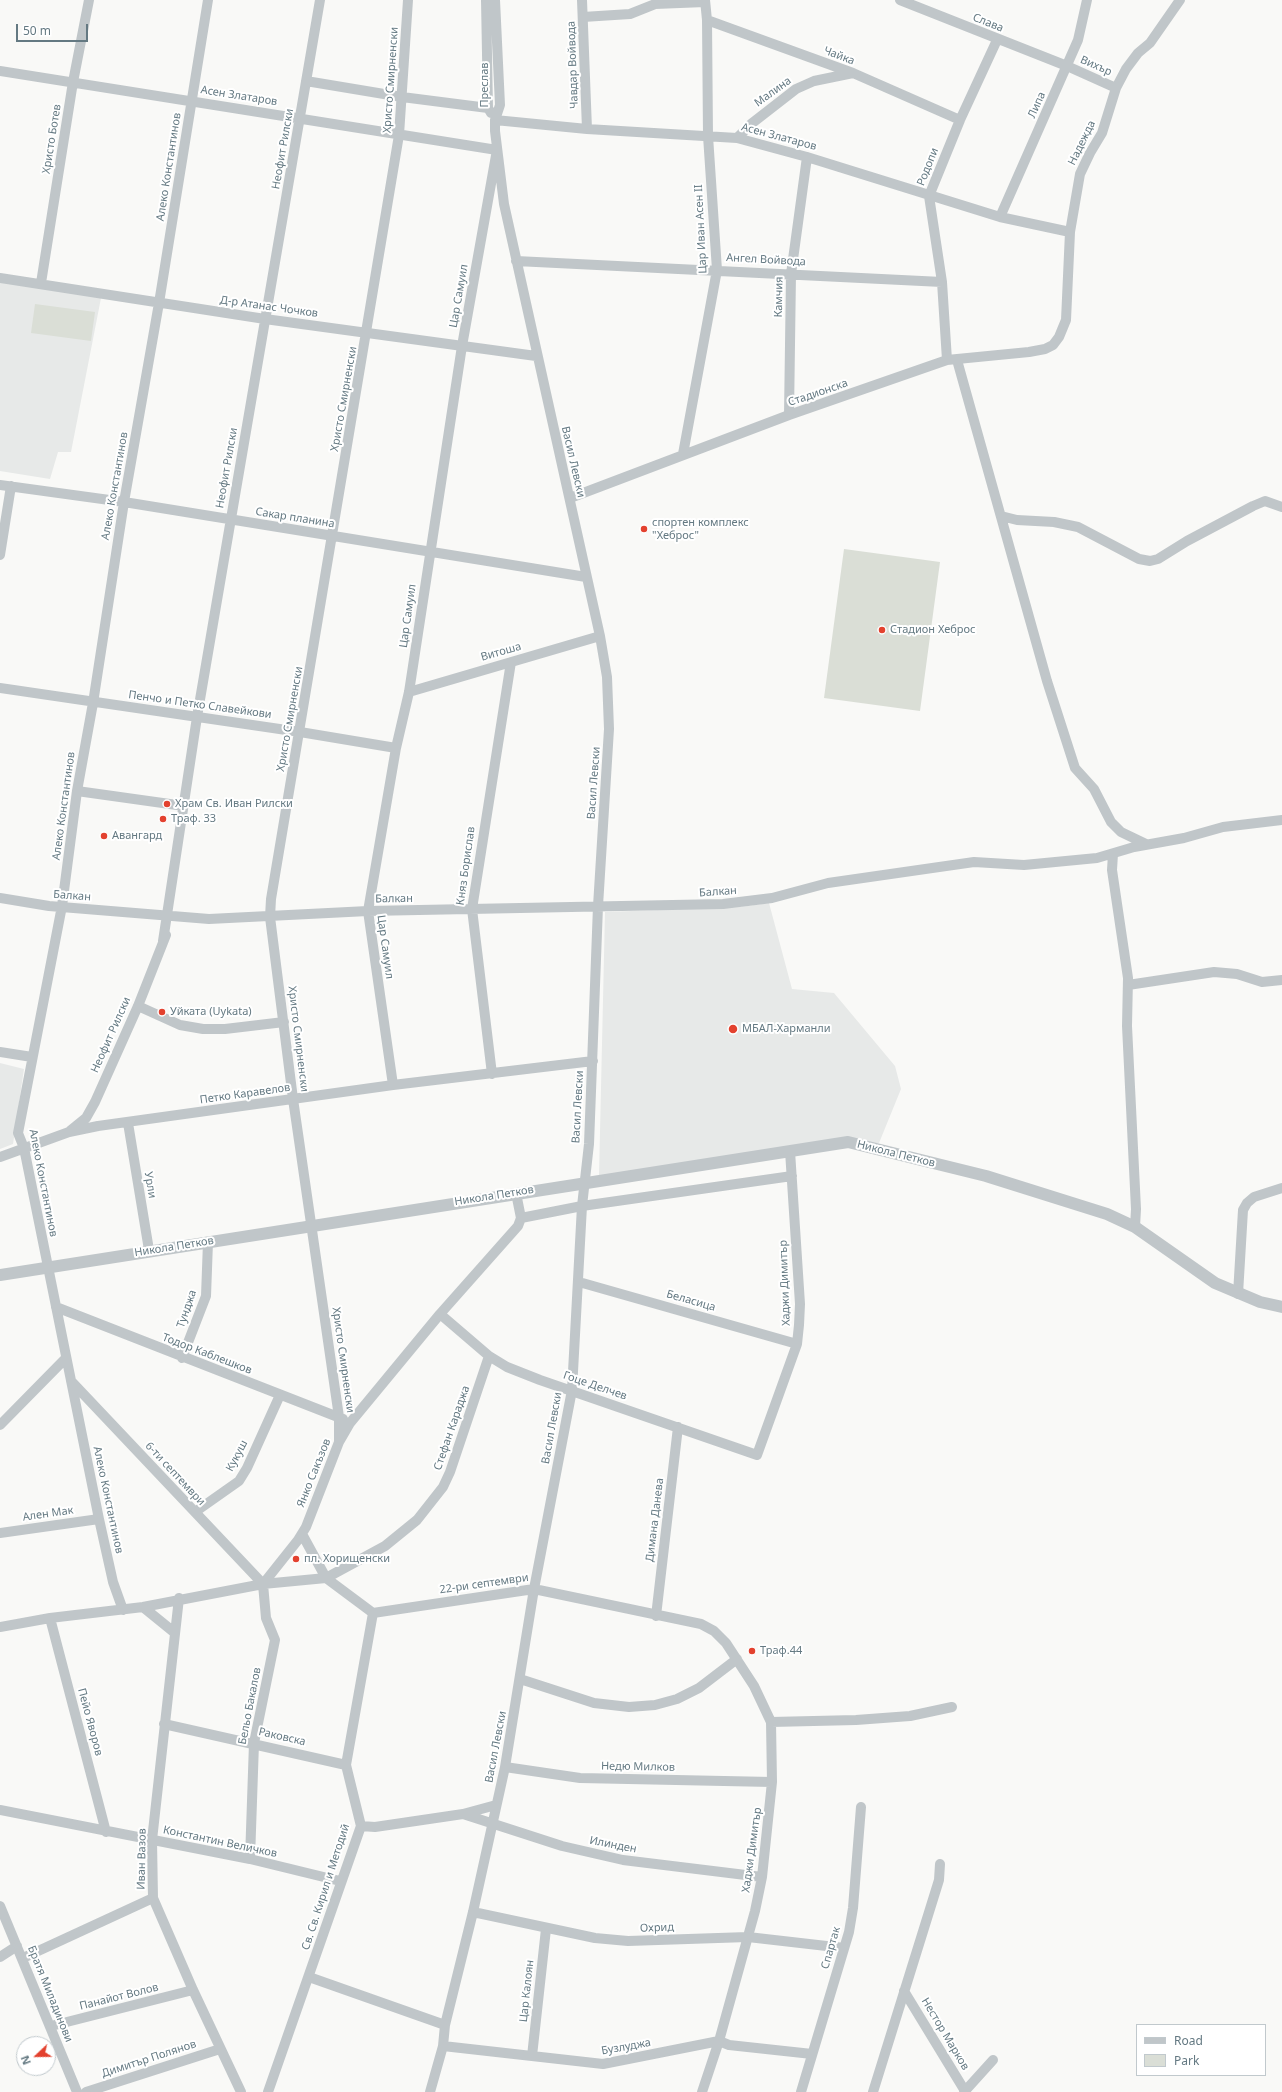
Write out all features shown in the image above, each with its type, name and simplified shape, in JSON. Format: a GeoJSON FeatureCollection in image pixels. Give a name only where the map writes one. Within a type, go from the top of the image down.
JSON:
{"type":"FeatureCollection","features":[{"type":"Feature","properties":{"kind":"street","name":"Христо Ботев"},"geometry":{"type":"LineString","coordinates":[[41,283],[73,82],[89,0]]}},
{"type":"Feature","properties":{"kind":"street","name":"Алеко Константинов"},"geometry":{"type":"LineString","coordinates":[[123,1610],[113,1582],[98,1519],[24,1148],[18,1133],[62,906],[77,791],[93,703],[124,502],[159,303],[208,0]]}},
{"type":"Feature","properties":{"kind":"street","name":"Неофит Рилски"},"geometry":{"type":"LineString","coordinates":[[69,1132],[86,1118],[138,1006],[163,941],[170,915],[196,717],[320,0]]}},
{"type":"Feature","properties":{"kind":"street","name":"Христо Смирненски"},"geometry":{"type":"LineString","coordinates":[[339,1442],[339,1417],[293,1099],[270,917],[271,899],[368,332],[399,135],[408,0]]}},
{"type":"Feature","properties":{"kind":"street","name":"Преслав"},"geometry":{"type":"LineString","coordinates":[[486,0],[488,108],[495,120]]}},
{"type":"Feature","properties":{"kind":"street","name":"Преслав"},"geometry":{"type":"LineString","coordinates":[[495,120],[500,105],[496,0]]}},
{"type":"Feature","properties":{"kind":"street","name":"Чавдар Войвода"},"geometry":{"type":"LineString","coordinates":[[582,0],[587,129]]}},
{"type":"Feature","properties":{"kind":"street","name":"Слава"},"geometry":{"type":"LineString","coordinates":[[900,0],[997,40],[1067,66]]}},
{"type":"Feature","properties":{"kind":"street","name":"Липа"},"geometry":{"type":"LineString","coordinates":[[1000,217],[1067,66],[1084,20],[1087,0]]}},
{"type":"Feature","properties":{"kind":"street","name":"Надежда"},"geometry":{"type":"LineString","coordinates":[[1066,320],[1070,232],[1080,174],[1102,133],[1116,88],[1126,69],[1138,53],[1150,43],[1180,0]]}},
{"type":"Feature","properties":{"kind":"street"},"geometry":{"type":"LineString","coordinates":[[583,17],[630,14],[655,4],[705,1]]}},
{"type":"Feature","properties":{"kind":"street","name":"Цар Иван Асен II"},"geometry":{"type":"LineString","coordinates":[[683,454],[717,270],[708,136],[708,20],[705,1]]}},
{"type":"Feature","properties":{"kind":"street","name":"Чайка"},"geometry":{"type":"LineString","coordinates":[[708,20],[853,73],[960,120]]}},
{"type":"Feature","properties":{"kind":"street","name":"Родопи"},"geometry":{"type":"LineString","coordinates":[[997,40],[960,120],[929,196],[952,360],[1001,516],[1047,681],[1075,768],[1094,789],[1111,822],[1121,832],[1146,844]]}},
{"type":"Feature","properties":{"kind":"street","name":"Вихър"},"geometry":{"type":"LineString","coordinates":[[1067,66],[1116,88]]}},
{"type":"Feature","properties":{"kind":"street","name":"Асен Златаров"},"geometry":{"type":"LineString","coordinates":[[0,71],[497,150]]}},
{"type":"Feature","properties":{"kind":"street","name":"Малина"},"geometry":{"type":"LineString","coordinates":[[737,138],[751,124],[796,89],[814,81],[853,73]]}},
{"type":"Feature","properties":{"kind":"street"},"geometry":{"type":"LineString","coordinates":[[306,81],[402,97],[488,108]]}},
{"type":"Feature","properties":{"kind":"street","name":"Асен Златаров"},"geometry":{"type":"LineString","coordinates":[[495,120],[587,129],[737,138],[807,157],[1000,217],[1070,232]]}},
{"type":"Feature","properties":{"kind":"street","name":"Васил Левски"},"geometry":{"type":"LineString","coordinates":[[430,2092],[443,2046],[445,2025],[473,1912],[505,1767],[534,1588],[572,1390],[582,1206],[588,1144],[593,1061],[598,906],[609,729],[607,677],[600,636],[570,498],[536,356],[504,204],[497,150],[495,120]]}},
{"type":"Feature","properties":{"kind":"street","name":"Цар Самуил"},"geometry":{"type":"LineString","coordinates":[[393,1085],[368,911],[396,748],[408,692],[462,346],[497,150]]}},
{"type":"Feature","properties":{"kind":"street","name":"Камчия"},"geometry":{"type":"LineString","coordinates":[[790,415],[791,274],[807,157]]}},
{"type":"Feature","properties":{"kind":"street","name":"Ангел Войвода"},"geometry":{"type":"LineString","coordinates":[[516,261],[942,282]]}},
{"type":"Feature","properties":{"kind":"street","name":"Д-р Атанас Чочков"},"geometry":{"type":"LineString","coordinates":[[0,278],[41,283],[265,319],[536,356]]}},
{"type":"Feature","properties":{"kind":"street","name":"Стадионска"},"geometry":{"type":"LineString","coordinates":[[570,498],[683,454],[790,415],[952,360],[1044,349],[1053,345],[1059,337],[1066,320]]}},
{"type":"Feature","properties":{"kind":"street","name":"Сакар планина"},"geometry":{"type":"LineString","coordinates":[[0,485],[124,502],[586,577]]}},
{"type":"Feature","properties":{"kind":"street"},"geometry":{"type":"LineString","coordinates":[[0,556],[11,486]]}},
{"type":"Feature","properties":{"kind":"street"},"geometry":{"type":"LineString","coordinates":[[1001,516],[1017,520],[1054,522],[1078,527],[1139,559],[1150,561],[1158,559],[1187,541],[1253,506],[1266,501],[1279,504],[1282,507]]}},
{"type":"Feature","properties":{"kind":"street","name":"Витоша"},"geometry":{"type":"LineString","coordinates":[[408,692],[600,636]]}},
{"type":"Feature","properties":{"kind":"street","name":"Княз Борислав"},"geometry":{"type":"LineString","coordinates":[[492,1074],[472,909],[511,662]]}},
{"type":"Feature","properties":{"kind":"street","name":"Пенчо и Петко Славейкови"},"geometry":{"type":"LineString","coordinates":[[0,688],[93,703],[300,732],[396,748]]}},
{"type":"Feature","properties":{"kind":"street"},"geometry":{"type":"LineString","coordinates":[[77,791],[184,806]]}},
{"type":"Feature","properties":{"kind":"street","name":"Балкан"},"geometry":{"type":"LineString","coordinates":[[0,898],[49,906],[209,919],[368,911],[598,906],[664,907],[723,904],[772,898],[828,883],[974,862],[1024,866],[1097,858],[1146,844],[1184,838],[1223,827],[1282,820]]}},
{"type":"Feature","properties":{"kind":"street"},"geometry":{"type":"LineString","coordinates":[[1113,854],[1112,870],[1125,951],[1128,985],[1127,1026],[1136,1209],[1135,1227]]}},
{"type":"Feature","properties":{"kind":"street"},"geometry":{"type":"LineString","coordinates":[[1128,985],[1214,972],[1238,974],[1262,982],[1282,980]]}},
{"type":"Feature","properties":{"kind":"street"},"geometry":{"type":"LineString","coordinates":[[138,1006],[180,1025],[203,1029],[225,1029],[284,1022]]}},
{"type":"Feature","properties":{"kind":"street"},"geometry":{"type":"LineString","coordinates":[[0,1052],[32,1057]]}},
{"type":"Feature","properties":{"kind":"street","name":"Петко Каравелов"},"geometry":{"type":"LineString","coordinates":[[0,1157],[69,1132],[393,1085],[593,1061]]}},
{"type":"Feature","properties":{"kind":"street","name":"Урли"},"geometry":{"type":"LineString","coordinates":[[128,1123],[149,1250]]}},
{"type":"Feature","properties":{"kind":"street","name":"Никола Петков"},"geometry":{"type":"LineString","coordinates":[[0,1275],[47,1266],[208,1242],[516,1192],[584,1183],[848,1142],[986,1176],[1107,1214],[1135,1227],[1215,1283],[1238,1294],[1282,1307]]}},
{"type":"Feature","properties":{"kind":"street","name":"Хаджи Димитър"},"geometry":{"type":"LineString","coordinates":[[757,1455],[797,1344],[800,1304],[790,1151]]}},
{"type":"Feature","properties":{"kind":"street"},"geometry":{"type":"LineString","coordinates":[[516,1192],[521,1218],[582,1206],[792,1176]]}},
{"type":"Feature","properties":{"kind":"street"},"geometry":{"type":"LineString","coordinates":[[1238,1294],[1243,1210],[1247,1203],[1254,1197],[1282,1188]]}},
{"type":"Feature","properties":{"kind":"street","name":"Янко Сакъзов"},"geometry":{"type":"LineString","coordinates":[[263,1584],[302,1534],[339,1442],[350,1423],[440,1314],[518,1226],[521,1218]]}},
{"type":"Feature","properties":{"kind":"street","name":"Тунджа"},"geometry":{"type":"LineString","coordinates":[[182,1358],[206,1296],[208,1242]]}},
{"type":"Feature","properties":{"kind":"street","name":"Беласица"},"geometry":{"type":"LineString","coordinates":[[579,1282],[797,1344]]}},
{"type":"Feature","properties":{"kind":"street","name":"Тодор Каблешков"},"geometry":{"type":"LineString","coordinates":[[56,1307],[182,1358],[339,1417],[350,1423]]}},
{"type":"Feature","properties":{"kind":"street","name":"Гоце Делчев"},"geometry":{"type":"LineString","coordinates":[[440,1314],[489,1356],[527,1375],[757,1455]]}},
{"type":"Feature","properties":{"kind":"street","name":"Стефан Караджа"},"geometry":{"type":"LineString","coordinates":[[263,1584],[326,1578],[385,1546],[417,1520],[443,1487],[450,1472],[489,1356]]}},
{"type":"Feature","properties":{"kind":"street"},"geometry":{"type":"LineString","coordinates":[[1,1423],[66,1358]]}},
{"type":"Feature","properties":{"kind":"street","name":"6-ти септември"},"geometry":{"type":"LineString","coordinates":[[71,1381],[263,1584]]}},
{"type":"Feature","properties":{"kind":"street","name":"Кукуш"},"geometry":{"type":"LineString","coordinates":[[195,1512],[239,1481],[247,1468],[280,1395]]}},
{"type":"Feature","properties":{"kind":"street","name":"Димана Данева"},"geometry":{"type":"LineString","coordinates":[[656,1616],[678,1427]]}},
{"type":"Feature","properties":{"kind":"street","name":"Ален Мак"},"geometry":{"type":"LineString","coordinates":[[0,1533],[98,1519]]}},
{"type":"Feature","properties":{"kind":"street"},"geometry":{"type":"LineString","coordinates":[[302,1534],[326,1578],[373,1613]]}},
{"type":"Feature","properties":{"kind":"street"},"geometry":{"type":"LineString","coordinates":[[0,1626],[50,1618],[143,1607],[179,1598],[263,1584]]}},
{"type":"Feature","properties":{"kind":"street","name":"Бельо Бакалов"},"geometry":{"type":"LineString","coordinates":[[250,1859],[254,1744],[276,1640],[266,1618],[263,1584]]}},
{"type":"Feature","properties":{"kind":"street","name":"22-ри септември"},"geometry":{"type":"LineString","coordinates":[[373,1613],[534,1588],[656,1616],[701,1624],[714,1631],[726,1643],[737,1659]]}},
{"type":"Feature","properties":{"kind":"street","name":"Иван Вазов"},"geometry":{"type":"LineString","coordinates":[[179,1598],[152,1840],[153,1898],[192,1990],[240,2092]]}},
{"type":"Feature","properties":{"kind":"street"},"geometry":{"type":"LineString","coordinates":[[143,1607],[175,1633]]}},
{"type":"Feature","properties":{"kind":"street","name":"Св. Св. Кирил и Методий"},"geometry":{"type":"LineString","coordinates":[[268,2092],[309,1977],[340,1881],[361,1826],[346,1764],[373,1613]]}},
{"type":"Feature","properties":{"kind":"street","name":"Пейо Яворов"},"geometry":{"type":"LineString","coordinates":[[50,1618],[106,1832]]}},
{"type":"Feature","properties":{"kind":"street"},"geometry":{"type":"LineString","coordinates":[[520,1679],[594,1703],[630,1707],[655,1705],[676,1699],[699,1688],[737,1659]]}},
{"type":"Feature","properties":{"kind":"street","name":"Хаджи Димитър"},"geometry":{"type":"LineString","coordinates":[[702,2092],[719,2041],[748,1937],[762,1877],[772,1782],[771,1722],[754,1686],[737,1659]]}},
{"type":"Feature","properties":{"kind":"street"},"geometry":{"type":"LineString","coordinates":[[771,1722],[910,1716],[952,1707]]}},
{"type":"Feature","properties":{"kind":"street","name":"Раковска"},"geometry":{"type":"LineString","coordinates":[[164,1724],[346,1764]]}},
{"type":"Feature","properties":{"kind":"street","name":"Недю Милков"},"geometry":{"type":"LineString","coordinates":[[505,1767],[580,1778],[772,1782]]}},
{"type":"Feature","properties":{"kind":"street","name":"Илинден"},"geometry":{"type":"LineString","coordinates":[[361,1826],[374,1827],[463,1814],[496,1805]]}},
{"type":"Feature","properties":{"kind":"street","name":"Спартак"},"geometry":{"type":"LineString","coordinates":[[800,2092],[844,1948],[853,1908],[861,1806]]}},
{"type":"Feature","properties":{"kind":"street","name":"Константин Величков"},"geometry":{"type":"LineString","coordinates":[[0,1810],[106,1832],[250,1859],[340,1881]]}},
{"type":"Feature","properties":{"kind":"street","name":"Илинден"},"geometry":{"type":"LineString","coordinates":[[463,1814],[562,1846],[623,1860],[762,1877]]}},
{"type":"Feature","properties":{"kind":"street"},"geometry":{"type":"LineString","coordinates":[[872,2092],[939,1880],[940,1864]]}},
{"type":"Feature","properties":{"kind":"street"},"geometry":{"type":"LineString","coordinates":[[23,1958],[153,1898]]}},
{"type":"Feature","properties":{"kind":"street","name":"Братя Миладинови"},"geometry":{"type":"LineString","coordinates":[[0,1906],[23,1958],[77,2092]]}},
{"type":"Feature","properties":{"kind":"street","name":"Охрид"},"geometry":{"type":"LineString","coordinates":[[473,1912],[546,1929],[595,1938],[628,1940],[748,1937],[844,1948]]}},
{"type":"Feature","properties":{"kind":"street","name":"Цар Калоян"},"geometry":{"type":"LineString","coordinates":[[532,2056],[546,1929]]}},
{"type":"Feature","properties":{"kind":"street"},"geometry":{"type":"LineString","coordinates":[[0,1957],[17,1946]]}},
{"type":"Feature","properties":{"kind":"street"},"geometry":{"type":"LineString","coordinates":[[309,1977],[445,2025]]}},
{"type":"Feature","properties":{"kind":"street","name":"Панайот Волов"},"geometry":{"type":"LineString","coordinates":[[51,2026],[192,1990]]}},
{"type":"Feature","properties":{"kind":"street","name":"Нестор Марков"},"geometry":{"type":"LineString","coordinates":[[904,1991],[964,2091]]}},
{"type":"Feature","properties":{"kind":"street","name":"Бузлуджа"},"geometry":{"type":"LineString","coordinates":[[443,2046],[603,2064],[719,2041],[729,2045],[812,2054]]}},
{"type":"Feature","properties":{"kind":"street","name":"Димитър Полянов"},"geometry":{"type":"LineString","coordinates":[[86,2092],[220,2049]]}},
{"type":"Feature","properties":{"kind":"street"},"geometry":{"type":"LineString","coordinates":[[964,2091],[993,2060]]}},
{"type":"Feature","properties":{"kind":"shaded area"},"geometry":{"type":"Polygon","coordinates":[[[0,282],[101,298],[71,452],[58,452],[50,479],[0,471],[0,282]]]}},
{"type":"Feature","properties":{"kind":"shaded area","name":"МБАЛ-Харманли"},"geometry":{"type":"Polygon","coordinates":[[[769,903],[792,989],[834,993],[895,1066],[901,1089],[879,1143],[599,1176],[605,912],[739,907],[769,903]]]}},
{"type":"Feature","properties":{"kind":"shaded area"},"geometry":{"type":"Polygon","coordinates":[[[0,1063],[24,1069],[13,1144],[0,1149],[0,1063]]]}},
{"type":"Feature","properties":{"kind":"green space"},"geometry":{"type":"Polygon","coordinates":[[[35,304],[95,312],[91,341],[31,333],[35,304]]]}},
{"type":"Feature","properties":{"kind":"green space","name":"Стадион Хеброс"},"geometry":{"type":"Polygon","coordinates":[[[844,549],[940,562],[920,711],[824,698],[844,549]]]}},
{"type":"Feature","properties":{"kind":"place","name":"спортен комплекс \"Хеброс\""},"geometry":{"type":"Point","coordinates":[644,529]}},
{"type":"Feature","properties":{"kind":"place","name":"Стадион Хеброс"},"geometry":{"type":"Point","coordinates":[882,630]}},
{"type":"Feature","properties":{"kind":"place","name":"Храм Св. Иван Рилски"},"geometry":{"type":"Point","coordinates":[167,804]}},
{"type":"Feature","properties":{"kind":"place","name":"Траф. 33"},"geometry":{"type":"Point","coordinates":[163,819]}},
{"type":"Feature","properties":{"kind":"place","name":"Авангард"},"geometry":{"type":"Point","coordinates":[104,836]}},
{"type":"Feature","properties":{"kind":"place","name":"Уйката (Uykata)"},"geometry":{"type":"Point","coordinates":[162,1012]}},
{"type":"Feature","properties":{"kind":"place","name":"МБАЛ-Харманли"},"geometry":{"type":"Point","coordinates":[733,1029]}},
{"type":"Feature","properties":{"kind":"place","name":"пл. Хорищенски"},"geometry":{"type":"Point","coordinates":[296,1559]}},
{"type":"Feature","properties":{"kind":"place","name":"Траф.44"},"geometry":{"type":"Point","coordinates":[752,1651]}}]}
